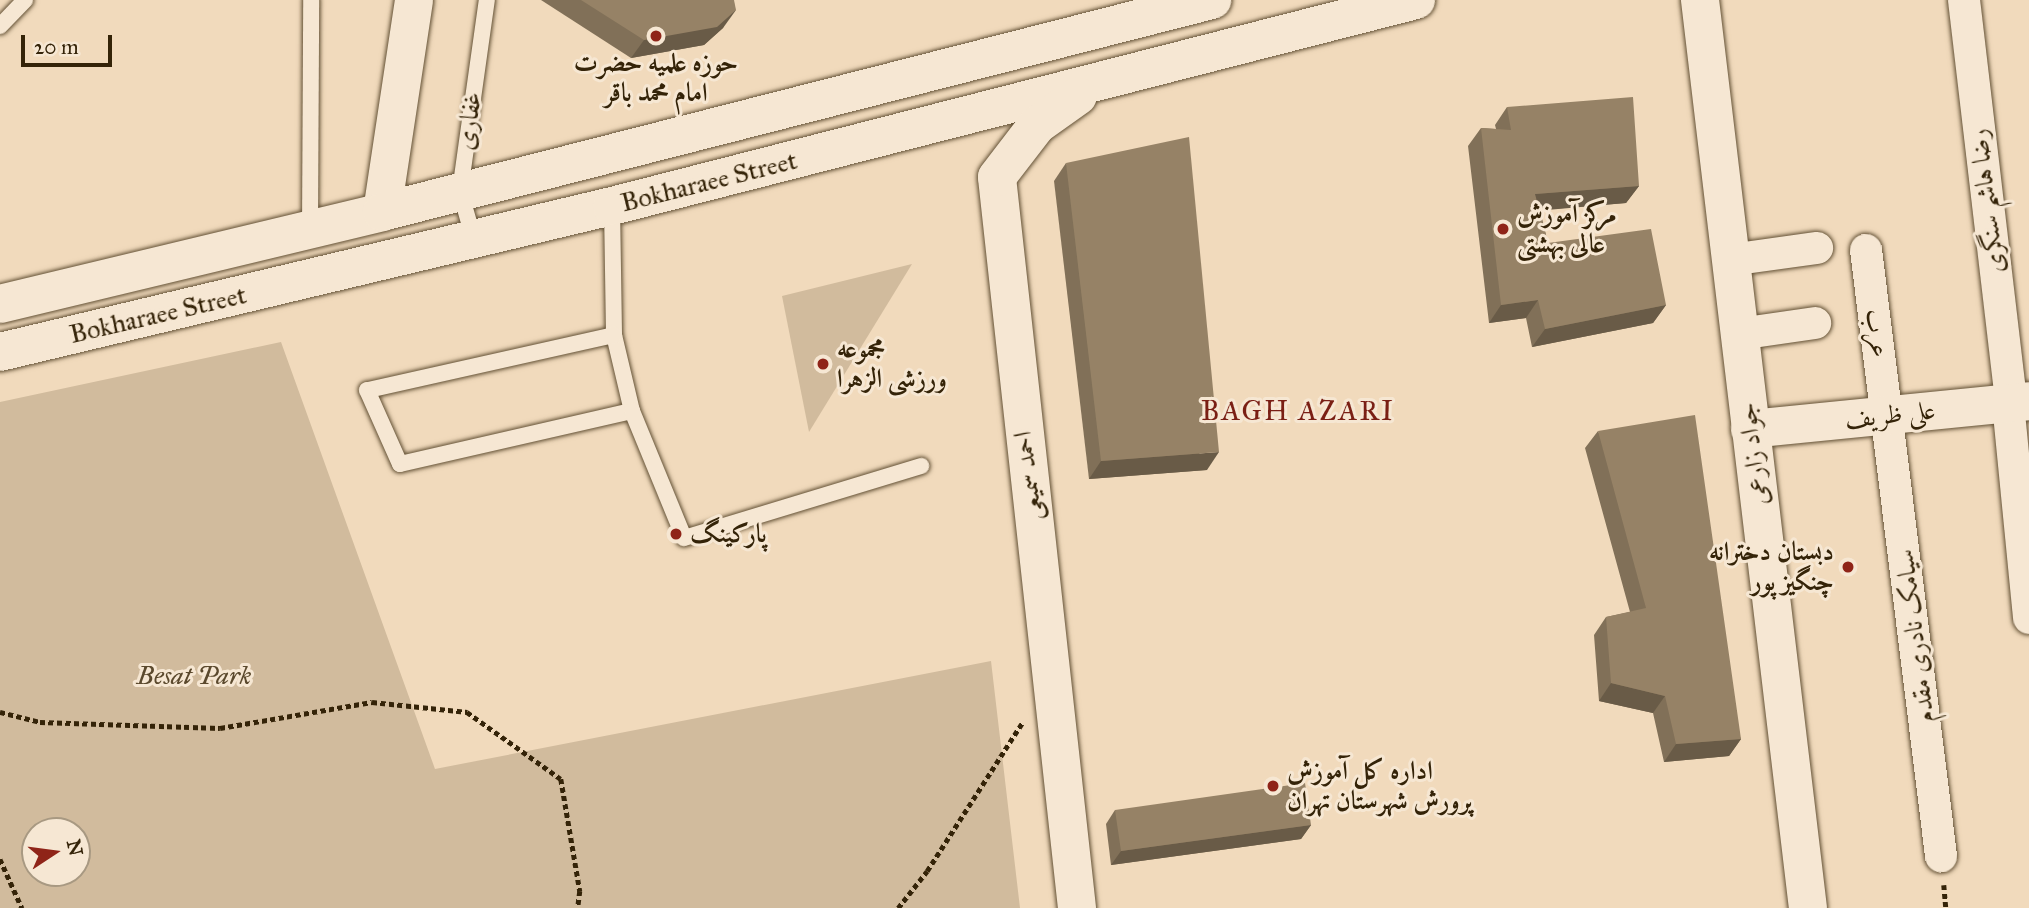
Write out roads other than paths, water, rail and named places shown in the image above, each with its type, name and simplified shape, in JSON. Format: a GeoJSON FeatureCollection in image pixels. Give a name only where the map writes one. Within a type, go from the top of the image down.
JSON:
{"type":"FeatureCollection","features":[{"type":"Feature","properties":{"kind":"main road"},"geometry":{"type":"LineString","coordinates":[[414,0],[382,212],[457,244]]}},
{"type":"Feature","properties":{"kind":"main road","name":"Bokharaee Street"},"geometry":{"type":"LineString","coordinates":[[0,304],[382,212],[1212,0]]}},
{"type":"Feature","properties":{"kind":"main road","name":"Bokharaee Street"},"geometry":{"type":"LineString","coordinates":[[0,352],[612,206],[1093,85],[1416,0]]}},
{"type":"Feature","properties":{"kind":"main road","name":"جواد زارعی"},"geometry":{"type":"LineString","coordinates":[[1700,0],[1808,908]]}},
{"type":"Feature","properties":{"kind":"main road","name":"احمد سمیعی"},"geometry":{"type":"LineString","coordinates":[[1077,908],[997,177],[1037,125],[1093,85]]}},
{"type":"Feature","properties":{"kind":"main road","name":"علی ظریف"},"geometry":{"type":"LineString","coordinates":[[1750,429],[2016,402]]}},
{"type":"Feature","properties":{"kind":"street","name":"رضا هاشم سنگری"},"geometry":{"type":"LineString","coordinates":[[1964,0],[2016,402],[2029,618]]}},
{"type":"Feature","properties":{"kind":"street"},"geometry":{"type":"LineString","coordinates":[[1730,260],[1817,248]]}},
{"type":"Feature","properties":{"kind":"street","name":"عرب"},"geometry":{"type":"LineString","coordinates":[[1866,250],[1889,415]]}},
{"type":"Feature","properties":{"kind":"street"},"geometry":{"type":"LineString","coordinates":[[1739,334],[1815,323]]}},
{"type":"Feature","properties":{"kind":"street","name":"سیامک نادری مقدم"},"geometry":{"type":"LineString","coordinates":[[1889,415],[1941,856]]}},
{"type":"Feature","properties":{"kind":"lane"},"geometry":{"type":"LineString","coordinates":[[0,26],[25,0]]}},
{"type":"Feature","properties":{"kind":"lane"},"geometry":{"type":"LineString","coordinates":[[310,229],[311,0]]}},
{"type":"Feature","properties":{"kind":"lane","name":"غفاری"},"geometry":{"type":"LineString","coordinates":[[457,244],[460,191],[486,0]]}},
{"type":"Feature","properties":{"kind":"lane"},"geometry":{"type":"LineString","coordinates":[[612,206],[614,335],[632,411],[684,538],[921,466]]}},
{"type":"Feature","properties":{"kind":"lane"},"geometry":{"type":"LineString","coordinates":[[614,335],[367,390],[400,464],[632,411]]}},
{"type":"Feature","properties":{"kind":"place","name":"حوزه علمیه حضرت امام محمد باقر"},"geometry":{"type":"Point","coordinates":[656,36]}},
{"type":"Feature","properties":{"kind":"place","name":"مرکز آموزش عالی بهشتی"},"geometry":{"type":"Point","coordinates":[1503,229]}},
{"type":"Feature","properties":{"kind":"place","name":"مجموعه ورزشی الزهرا"},"geometry":{"type":"Point","coordinates":[823,364]}},
{"type":"Feature","properties":{"kind":"place","name":"پارکینگ"},"geometry":{"type":"Point","coordinates":[676,534]}},
{"type":"Feature","properties":{"kind":"place","name":"دبستان دخترانه چنگیز پور"},"geometry":{"type":"Point","coordinates":[1848,567]}},
{"type":"Feature","properties":{"kind":"place","name":"اداره کل آموزش پرورش شهرستان تهران"},"geometry":{"type":"Point","coordinates":[1273,786]}},
{"type":"Feature","properties":{"kind":"district","name":"BAGH AZARI"},"geometry":{"type":"Point","coordinates":[1298,411]}},
{"type":"Feature","properties":{"kind":"park label","name":"Besat Park"},"geometry":{"type":"Point","coordinates":[194,676]}}]}
